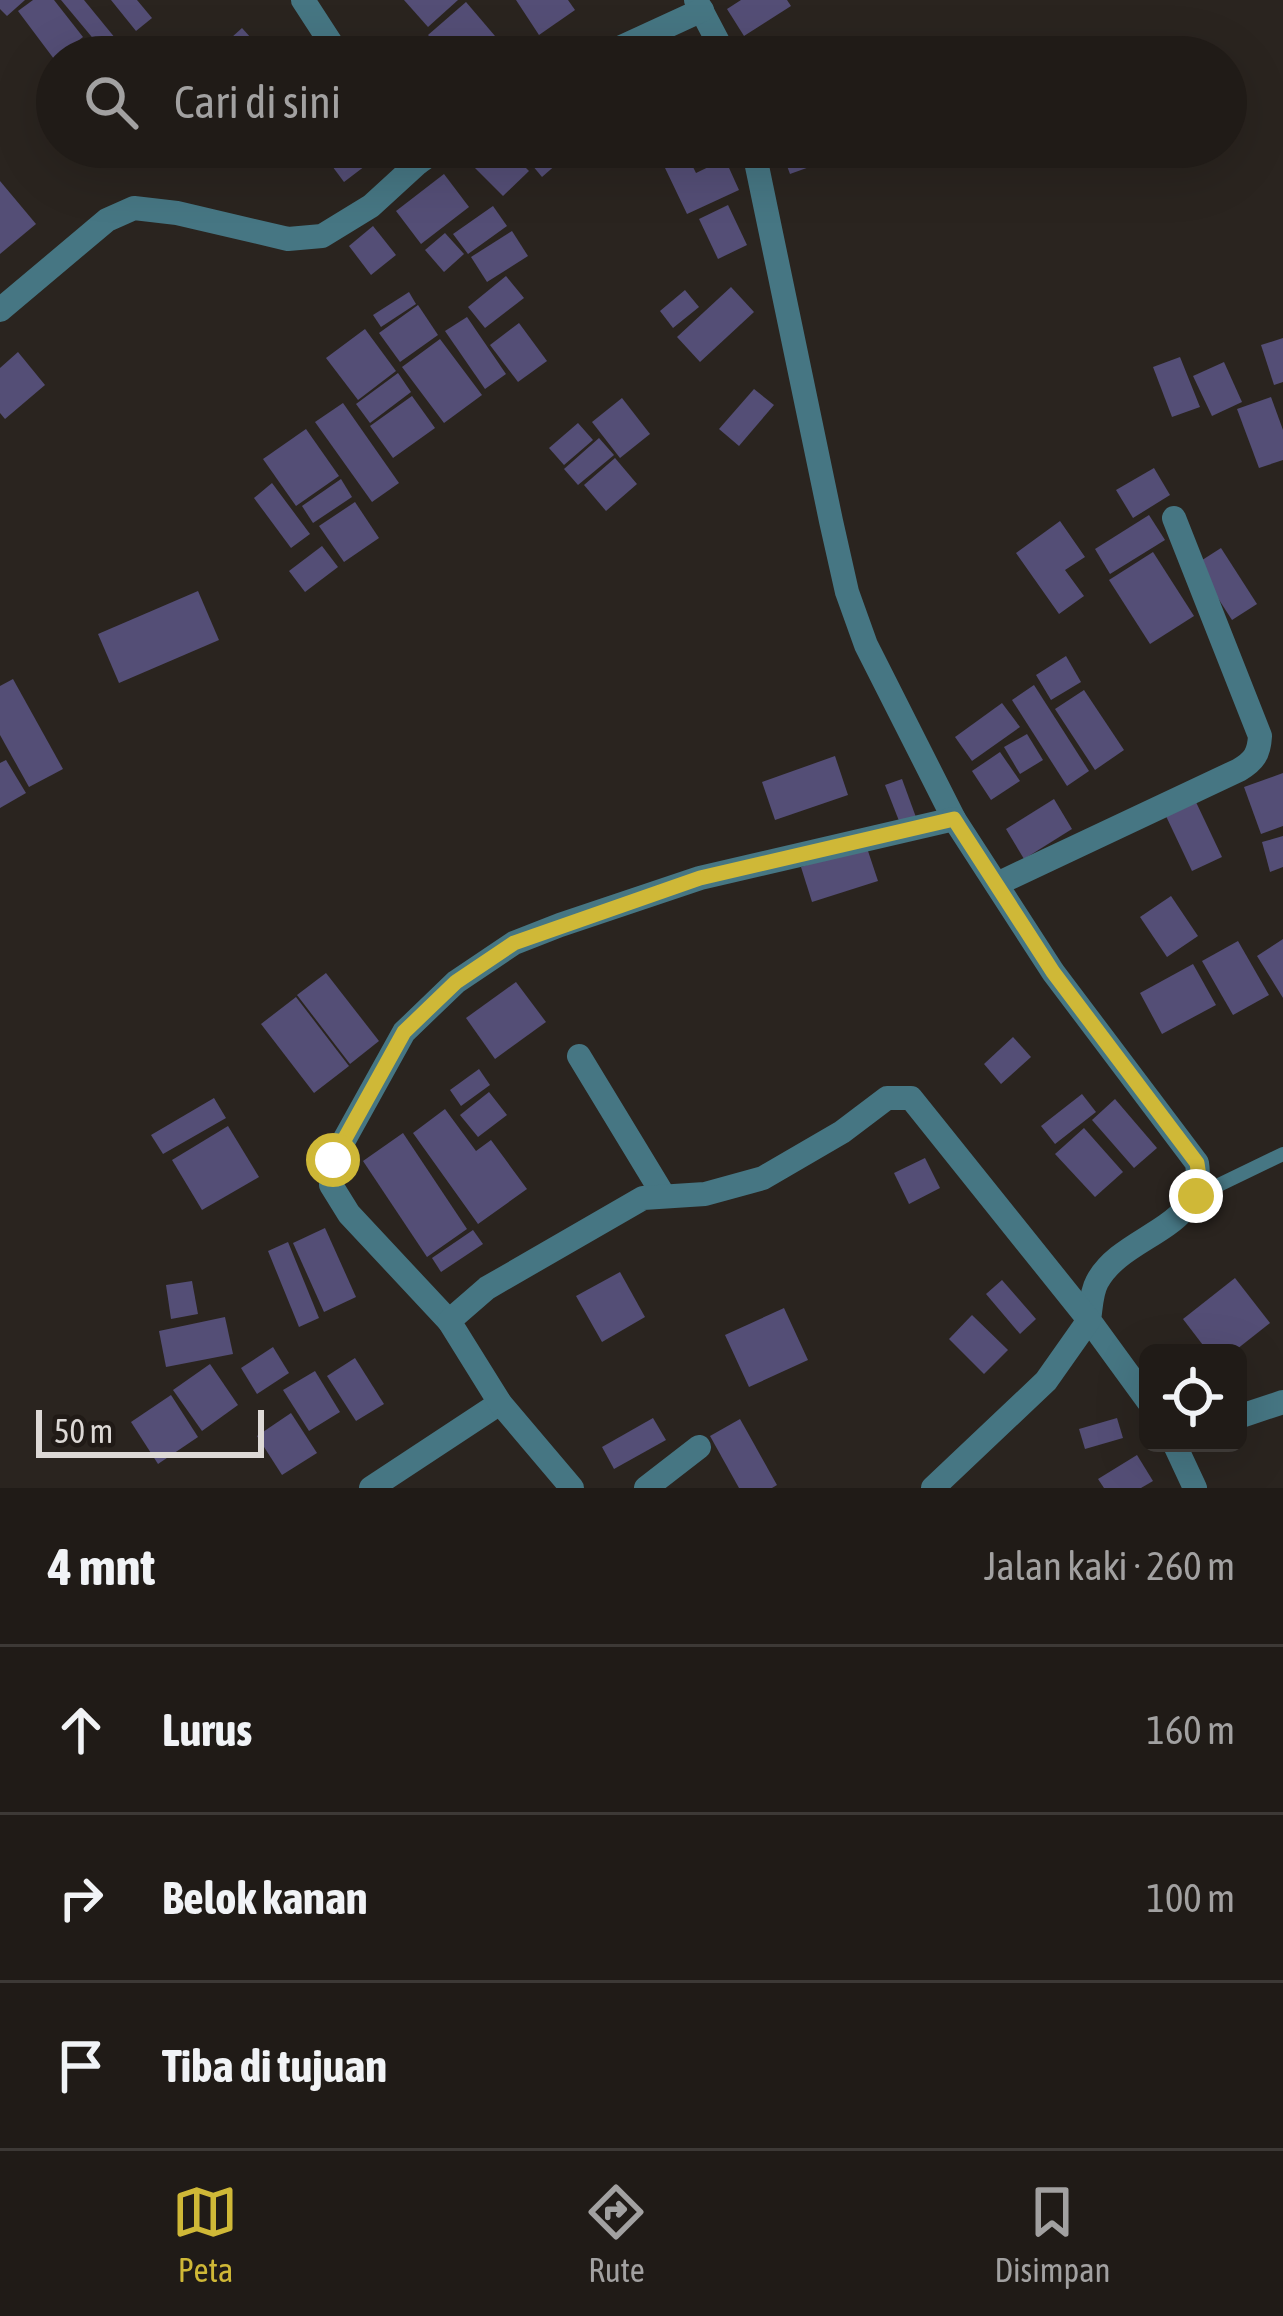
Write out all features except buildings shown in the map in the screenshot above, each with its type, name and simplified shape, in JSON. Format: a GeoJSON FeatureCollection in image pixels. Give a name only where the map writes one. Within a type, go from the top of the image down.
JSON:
{"type":"FeatureCollection","features":[{"type":"Feature","properties":{"kind":"street"},"geometry":{"type":"LineString","coordinates":[[303,0],[326,36]]}},
{"type":"Feature","properties":{"kind":"street"},"geometry":{"type":"LineString","coordinates":[[640,36],[699,5],[715,36]]}},
{"type":"Feature","properties":{"kind":"street"},"geometry":{"type":"LineString","coordinates":[[0,310],[107,220],[134,208],[288,239],[322,236],[371,206],[402,168]]}},
{"type":"Feature","properties":{"kind":"street"},"geometry":{"type":"LineString","coordinates":[[757,168],[847,592],[866,644],[954,819],[1053,972],[1197,1163],[1200,1183],[1196,1196],[1180,1214],[1109,1264],[1094,1286],[1089,1320],[1046,1381],[933,1488]]}},
{"type":"Feature","properties":{"kind":"street"},"geometry":{"type":"LineString","coordinates":[[997,884],[1239,770],[1259,751],[1260,736],[1174,518]]}},
{"type":"Feature","properties":{"kind":"street"},"geometry":{"type":"LineString","coordinates":[[572,1488],[500,1403],[449,1321],[350,1214],[331,1186],[333,1160],[404,1032],[456,982],[514,943],[700,878],[954,819]]}},
{"type":"Feature","properties":{"kind":"street"},"geometry":{"type":"LineString","coordinates":[[579,1056],[664,1196]]}},
{"type":"Feature","properties":{"kind":"street"},"geometry":{"type":"LineString","coordinates":[[449,1321],[487,1288],[643,1198],[705,1195],[764,1178],[842,1132],[887,1098],[901,1095],[911,1098],[1139,1389]]}},
{"type":"Feature","properties":{"kind":"street"},"geometry":{"type":"LineString","coordinates":[[1247,1415],[1283,1402]]}},
{"type":"Feature","properties":{"kind":"street"},"geometry":{"type":"LineString","coordinates":[[371,1488],[500,1403]]}},
{"type":"Feature","properties":{"kind":"street"},"geometry":{"type":"LineString","coordinates":[[646,1488],[698,1447]]}},
{"type":"Feature","properties":{"kind":"street"},"geometry":{"type":"LineString","coordinates":[[1178,1452],[1195,1488]]}},
{"type":"Feature","properties":{"kind":"lane"},"geometry":{"type":"LineString","coordinates":[[1196,1196],[1283,1154]]}},
{"type":"Feature","properties":{"kind":"route"},"geometry":{"type":"LineString","coordinates":[[333,1160],[404,1032],[456,982],[514,943],[700,878],[954,819],[1053,972],[1197,1163],[1200,1183],[1196,1196]]}}]}
